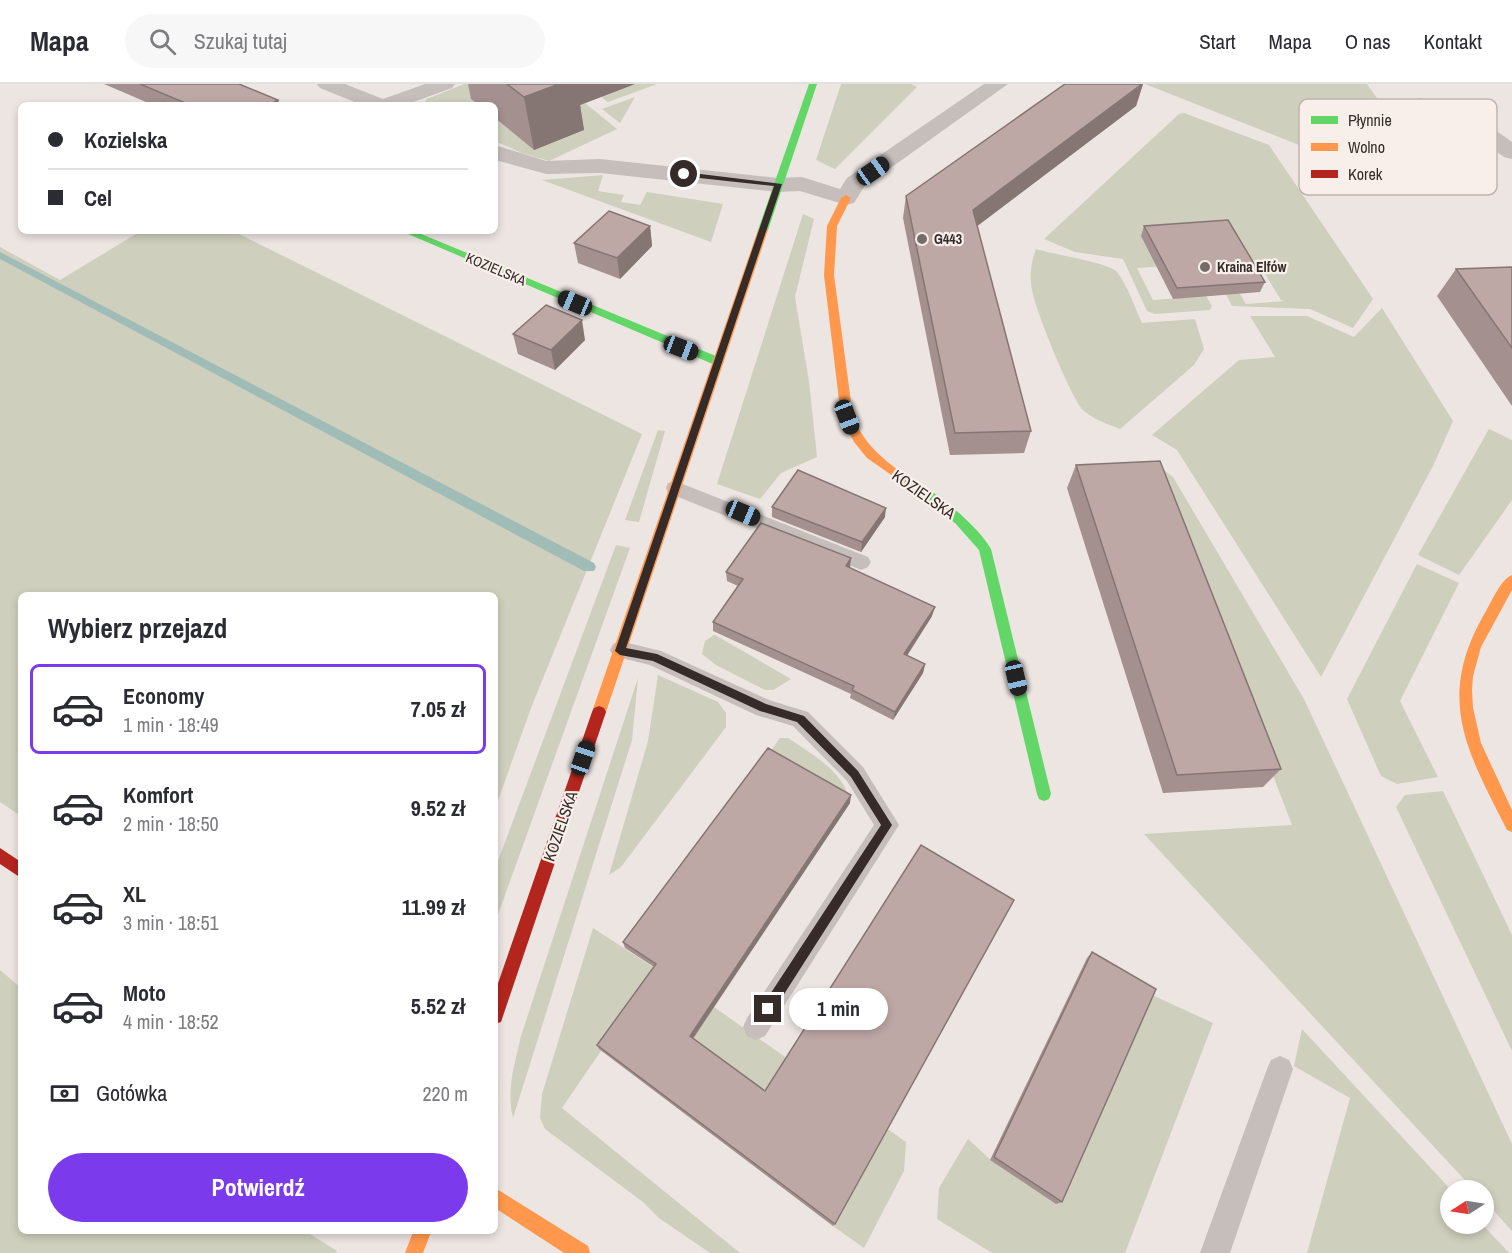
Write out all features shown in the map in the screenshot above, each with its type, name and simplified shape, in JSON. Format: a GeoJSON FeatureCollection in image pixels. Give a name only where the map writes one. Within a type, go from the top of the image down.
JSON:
{"type":"FeatureCollection","features":[{"type":"Feature","properties":{"kind":"street"},"geometry":{"type":"LineString","coordinates":[[327,84],[375,102]]}},
{"type":"Feature","properties":{"kind":"street"},"geometry":{"type":"LineString","coordinates":[[392,102],[445,84]]}},
{"type":"Feature","properties":{"kind":"street","name":"KOZIELSKA"},"geometry":{"type":"LineString","coordinates":[[498,1007],[813,84]]}},
{"type":"Feature","properties":{"kind":"street","name":"KOZIELSKA"},"geometry":{"type":"LineString","coordinates":[[998,84],[855,183],[832,226],[829,275],[847,417],[854,435],[869,456],[962,521],[974,532],[985,549],[1044,795]]}},
{"type":"Feature","properties":{"kind":"street"},"geometry":{"type":"LineString","coordinates":[[1497,142],[1512,152]]}},
{"type":"Feature","properties":{"kind":"street"},"geometry":{"type":"LineString","coordinates":[[498,153],[512,160],[539,167],[578,170],[600,166],[778,184],[802,184],[846,198]]}},
{"type":"Feature","properties":{"kind":"street","name":"KOZIELSKA"},"geometry":{"type":"LineString","coordinates":[[412,234],[719,363]]}},
{"type":"Feature","properties":{"kind":"street"},"geometry":{"type":"LineString","coordinates":[[1512,580],[1474,650],[1465,688],[1473,731],[1488,779],[1512,825]]}},
{"type":"Feature","properties":{"kind":"street"},"geometry":{"type":"LineString","coordinates":[[0,855],[18,869]]}},
{"type":"Feature","properties":{"kind":"street"},"geometry":{"type":"LineString","coordinates":[[498,1199],[581,1253]]}},
{"type":"Feature","properties":{"kind":"street"},"geometry":{"type":"LineString","coordinates":[[414,1253],[421,1234]]}},
{"type":"Feature","properties":{"kind":"lane"},"geometry":{"type":"LineString","coordinates":[[675,488],[861,562]]}},
{"type":"Feature","properties":{"kind":"lane"},"geometry":{"type":"LineString","coordinates":[[620,651],[654,657],[764,708],[800,719],[855,774],[887,825],[756,1027]]}},
{"type":"Feature","properties":{"kind":"lane"},"geometry":{"type":"LineString","coordinates":[[1215,1253],[1280,1069]]}},
{"type":"Feature","properties":{"kind":"green space"},"geometry":{"type":"Polygon","coordinates":[[[464,84],[488,84],[480,102],[425,102],[427,99],[464,84]]]}},
{"type":"Feature","properties":{"kind":"green space"},"geometry":{"type":"Polygon","coordinates":[[[635,84],[657,84],[608,102],[601,97],[635,84]]]}},
{"type":"Feature","properties":{"kind":"green space"},"geometry":{"type":"Polygon","coordinates":[[[841,84],[911,84],[917,87],[835,169],[816,160],[841,84]]]}},
{"type":"Feature","properties":{"kind":"green space"},"geometry":{"type":"Polygon","coordinates":[[[1145,84],[1367,84],[1378,99],[1299,99],[1299,145],[1145,84]]]}},
{"type":"Feature","properties":{"kind":"green space"},"geometry":{"type":"Polygon","coordinates":[[[635,97],[620,123],[602,109],[635,97]]]}},
{"type":"Feature","properties":{"kind":"green space"},"geometry":{"type":"Polygon","coordinates":[[[585,103],[617,129],[549,161],[498,142],[498,120],[534,150],[583,131],[562,112],[585,103]]]}},
{"type":"Feature","properties":{"kind":"green space"},"geometry":{"type":"Polygon","coordinates":[[[1184,113],[1269,145],[1299,189],[1299,195],[1303,195],[1373,299],[1353,328],[1310,309],[1232,306],[1225,292],[1238,291],[1246,304],[1285,301],[1281,300],[1257,261],[1259,260],[1137,268],[1153,300],[1206,296],[1212,306],[1210,310],[1155,314],[1147,311],[1123,259],[1075,252],[1044,239],[1179,114],[1184,113]]]}},
{"type":"Feature","properties":{"kind":"green space"},"geometry":{"type":"Polygon","coordinates":[[[603,175],[598,191],[624,195],[621,202],[640,205],[647,192],[723,204],[711,242],[542,180],[603,175]]]}},
{"type":"Feature","properties":{"kind":"green space"},"geometry":{"type":"Polygon","coordinates":[[[803,214],[814,219],[795,297],[809,381],[817,457],[781,473],[760,499],[717,484],[803,214]]]}},
{"type":"Feature","properties":{"kind":"green space"},"geometry":{"type":"Polygon","coordinates":[[[136,234],[239,234],[642,434],[531,708],[498,801],[498,592],[18,592],[18,814],[0,802],[0,247],[60,280],[136,234]]]}},
{"type":"Feature","properties":{"kind":"green space"},"geometry":{"type":"Polygon","coordinates":[[[1036,249],[1104,265],[1117,272],[1142,323],[1195,319],[1204,349],[1194,365],[1120,429],[1096,419],[1083,410],[1062,372],[1032,290],[1031,269],[1036,249]]]}},
{"type":"Feature","properties":{"kind":"green space"},"geometry":{"type":"Polygon","coordinates":[[[1382,308],[1453,421],[1434,464],[1321,677],[1177,450],[1152,435],[1239,360],[1275,357],[1250,316],[1307,316],[1354,337],[1382,308]]]}},
{"type":"Feature","properties":{"kind":"green space"},"geometry":{"type":"Polygon","coordinates":[[[1489,429],[1512,440],[1512,500],[1459,575],[1418,555],[1489,429]]]}},
{"type":"Feature","properties":{"kind":"green space"},"geometry":{"type":"Polygon","coordinates":[[[658,430],[665,431],[639,522],[625,520],[658,430]]]}},
{"type":"Feature","properties":{"kind":"green space"},"geometry":{"type":"Polygon","coordinates":[[[1152,461],[1173,477],[1304,699],[1512,1144],[1512,1231],[1494,1211],[1494,1180],[1465,1180],[1144,834],[1292,825],[1152,461]]]}},
{"type":"Feature","properties":{"kind":"green space"},"geometry":{"type":"Polygon","coordinates":[[[616,545],[630,548],[498,915],[498,861],[616,545]]]}},
{"type":"Feature","properties":{"kind":"green space"},"geometry":{"type":"Polygon","coordinates":[[[1417,564],[1459,583],[1400,701],[1438,777],[1397,784],[1381,776],[1347,699],[1417,564]]]}},
{"type":"Feature","properties":{"kind":"green space"},"geometry":{"type":"Polygon","coordinates":[[[714,635],[791,679],[773,690],[765,690],[716,665],[702,654],[705,641],[714,635]]]}},
{"type":"Feature","properties":{"kind":"green space"},"geometry":{"type":"Polygon","coordinates":[[[658,675],[718,702],[726,713],[726,727],[621,867],[609,875],[648,741],[658,675]]]}},
{"type":"Feature","properties":{"kind":"green space"},"geometry":{"type":"Polygon","coordinates":[[[638,678],[632,740],[513,1118],[510,1097],[521,1036],[638,678]]]}},
{"type":"Feature","properties":{"kind":"green space"},"geometry":{"type":"Polygon","coordinates":[[[780,738],[788,738],[835,773],[847,792],[850,803],[767,756],[780,738]]]}},
{"type":"Feature","properties":{"kind":"green space"},"geometry":{"type":"Polygon","coordinates":[[[1443,791],[1512,935],[1512,1051],[1396,807],[1405,795],[1443,791]]]}},
{"type":"Feature","properties":{"kind":"green space"},"geometry":{"type":"Polygon","coordinates":[[[593,928],[714,1007],[906,1142],[904,1171],[864,1248],[833,1226],[635,1001],[562,1108],[740,1253],[710,1253],[659,1218],[643,1202],[545,1129],[540,1118],[542,1094],[593,928]]]}},
{"type":"Feature","properties":{"kind":"green space"},"geometry":{"type":"Polygon","coordinates":[[[0,970],[18,985],[18,1234],[310,1234],[337,1251],[336,1253],[0,1253],[0,970]]]}},
{"type":"Feature","properties":{"kind":"green space"},"geometry":{"type":"Polygon","coordinates":[[[1150,994],[1213,1023],[1125,1253],[992,1253],[937,1219],[939,1188],[968,1139],[993,1162],[1057,1204],[1150,994]]]}},
{"type":"Feature","properties":{"kind":"green space"},"geometry":{"type":"Polygon","coordinates":[[[1302,1029],[1442,1180],[1440,1180],[1440,1234],[1491,1234],[1509,1253],[1307,1253],[1350,1098],[1294,1066],[1302,1029]]]}},
{"type":"Feature","properties":{"kind":"building"},"geometry":{"type":"Polygon","coordinates":[[[140,84],[239,84],[278,100],[274,102],[183,102],[140,84]]]}},
{"type":"Feature","properties":{"kind":"building"},"geometry":{"type":"Polygon","coordinates":[[[507,84],[559,84],[524,97],[507,84]]]}},
{"type":"Feature","properties":{"kind":"building"},"geometry":{"type":"Polygon","coordinates":[[[1065,84],[1142,84],[973,210],[1031,431],[955,433],[906,196],[1065,84]]]}},
{"type":"Feature","properties":{"kind":"building"},"geometry":{"type":"Polygon","coordinates":[[[609,211],[650,226],[617,258],[574,243],[609,211]]]}},
{"type":"Feature","properties":{"kind":"building","name":"Kraina Elfów"},"geometry":{"type":"Polygon","coordinates":[[[1228,220],[1265,282],[1177,288],[1144,226],[1228,220]]]}},
{"type":"Feature","properties":{"kind":"building"},"geometry":{"type":"Polygon","coordinates":[[[1512,267],[1512,348],[1456,269],[1512,267]]]}},
{"type":"Feature","properties":{"kind":"building"},"geometry":{"type":"Polygon","coordinates":[[[546,305],[582,320],[551,350],[513,334],[546,305]]]}},
{"type":"Feature","properties":{"kind":"building"},"geometry":{"type":"Polygon","coordinates":[[[1160,461],[1281,769],[1177,775],[1076,465],[1160,461]]]}},
{"type":"Feature","properties":{"kind":"building"},"geometry":{"type":"Polygon","coordinates":[[[798,470],[886,508],[862,542],[772,507],[798,470]]]}},
{"type":"Feature","properties":{"kind":"building"},"geometry":{"type":"Polygon","coordinates":[[[761,523],[851,558],[846,566],[935,607],[904,654],[925,664],[895,712],[852,690],[854,686],[713,622],[743,579],[726,572],[761,523]]]}},
{"type":"Feature","properties":{"kind":"building"},"geometry":{"type":"Polygon","coordinates":[[[768,748],[851,795],[690,1036],[765,1091],[921,845],[1014,900],[835,1224],[597,1045],[656,964],[623,942],[768,748]]]}},
{"type":"Feature","properties":{"kind":"building"},"geometry":{"type":"Polygon","coordinates":[[[1092,952],[1156,989],[1062,1202],[994,1157],[1092,952]]]}},
{"type":"Feature","properties":{"kind":"waterway"},"geometry":{"type":"LineString","coordinates":[[0,255],[589,567]]}},
{"type":"Feature","properties":{"kind":"traffic: fast"},"geometry":{"type":"LineString","coordinates":[[763,230],[813,84]]}},
{"type":"Feature","properties":{"kind":"traffic: fast"},"geometry":{"type":"LineString","coordinates":[[413,234],[719,362]]}},
{"type":"Feature","properties":{"kind":"traffic: fast"},"geometry":{"type":"LineString","coordinates":[[907,482],[959,520],[985,549],[1044,794]]}},
{"type":"Feature","properties":{"kind":"traffic: slow"},"geometry":{"type":"LineString","coordinates":[[846,198],[832,226],[829,275],[847,417],[864,448],[907,482]]}},
{"type":"Feature","properties":{"kind":"traffic: slow"},"geometry":{"type":"LineString","coordinates":[[599,712],[763,230]]}},
{"type":"Feature","properties":{"kind":"traffic: slow"},"geometry":{"type":"LineString","coordinates":[[1512,580],[1481,632],[1470,661],[1465,690],[1466,708],[1474,743],[1512,825]]}},
{"type":"Feature","properties":{"kind":"traffic: slow"},"geometry":{"type":"LineString","coordinates":[[498,1199],[581,1253]]}},
{"type":"Feature","properties":{"kind":"traffic: slow"},"geometry":{"type":"LineString","coordinates":[[414,1253],[421,1234]]}},
{"type":"Feature","properties":{"kind":"traffic: jam"},"geometry":{"type":"LineString","coordinates":[[498,1007],[599,712]]}},
{"type":"Feature","properties":{"kind":"traffic: jam"},"geometry":{"type":"LineString","coordinates":[[0,855],[18,869]]}},
{"type":"Feature","properties":{"kind":"place","name":"G443"},"geometry":{"type":"Point","coordinates":[922,239]}},
{"type":"Feature","properties":{"kind":"place","name":"Kraina Elfów"},"geometry":{"type":"Point","coordinates":[1205,267]}},
{"type":"Feature","properties":{"kind":"route"},"geometry":{"type":"LineString","coordinates":[[684,174],[778,184],[740,302],[620,651],[654,657],[764,708],[800,719],[855,774],[887,825],[768,1009]]}}]}
